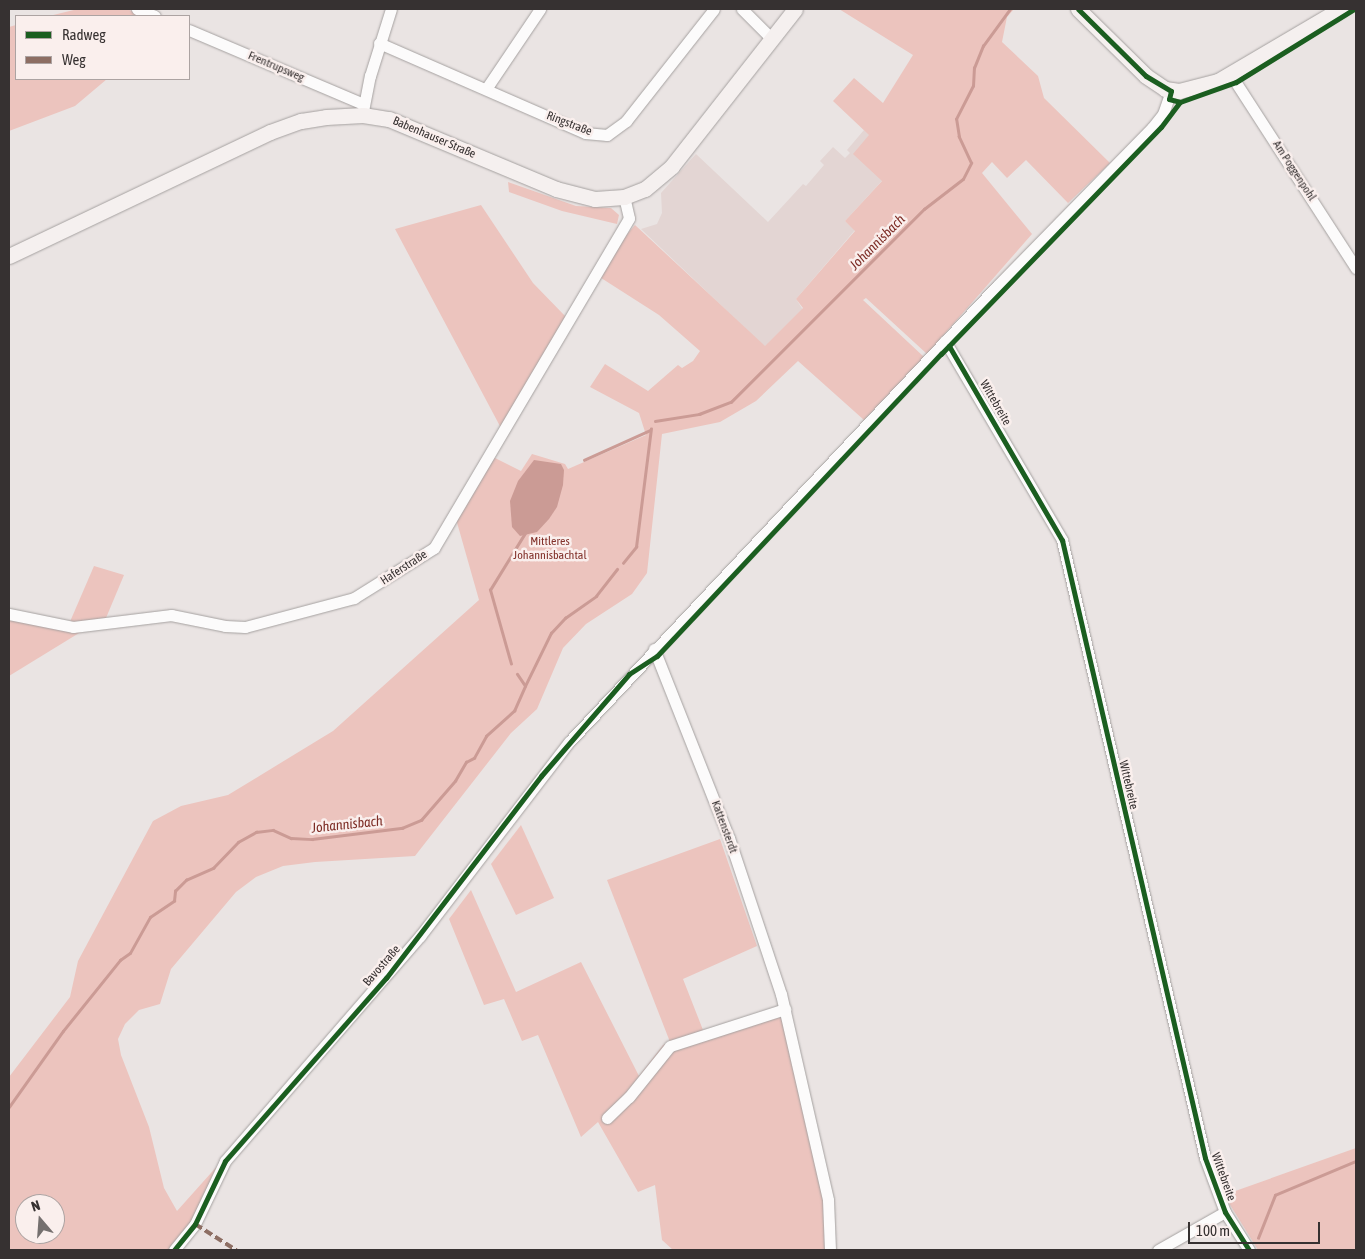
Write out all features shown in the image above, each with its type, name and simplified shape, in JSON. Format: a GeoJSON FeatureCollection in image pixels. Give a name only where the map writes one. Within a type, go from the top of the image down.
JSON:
{"type":"FeatureCollection","features":[{"type":"Feature","properties":{"kind":"main road","name":"Babenhauser Straße"},"geometry":{"type":"LineString","coordinates":[[9,256],[270,132],[309,119],[363,109],[556,189],[595,199],[624,197],[645,189],[672,166],[795,9]]}},
{"type":"Feature","properties":{"kind":"main road"},"geometry":{"type":"LineString","coordinates":[[1078,9],[1146,76],[1171,91],[1196,90],[1231,75],[1340,9]]}},
{"type":"Feature","properties":{"kind":"street"},"geometry":{"type":"LineString","coordinates":[[138,9],[153,15]]}},
{"type":"Feature","properties":{"kind":"street"},"geometry":{"type":"LineString","coordinates":[[363,109],[379,43],[391,9]]}},
{"type":"Feature","properties":{"kind":"street"},"geometry":{"type":"LineString","coordinates":[[486,89],[540,9]]}},
{"type":"Feature","properties":{"kind":"street","name":"Ringstraße"},"geometry":{"type":"LineString","coordinates":[[379,43],[585,133],[607,135],[626,121],[714,9]]}},
{"type":"Feature","properties":{"kind":"street"},"geometry":{"type":"LineString","coordinates":[[742,9],[772,39]]}},
{"type":"Feature","properties":{"kind":"street","name":"Frentrupsweg"},"geometry":{"type":"LineString","coordinates":[[190,30],[363,109]]}},
{"type":"Feature","properties":{"kind":"street","name":"Am Poggenpohl"},"geometry":{"type":"LineString","coordinates":[[1231,75],[1356,268]]}},
{"type":"Feature","properties":{"kind":"street","name":"Bavostraße"},"geometry":{"type":"LineString","coordinates":[[174,1250],[195,1224],[218,1170],[231,1152],[386,978],[559,754],[654,649],[945,341],[1156,123],[1166,108],[1171,91]]}},
{"type":"Feature","properties":{"kind":"street","name":"Haferstraße"},"geometry":{"type":"LineString","coordinates":[[9,614],[73,627],[171,615],[225,626],[245,627],[354,598],[434,548],[629,218],[624,197]]}},
{"type":"Feature","properties":{"kind":"street","name":"Wittebreite"},"geometry":{"type":"LineString","coordinates":[[945,341],[1062,540],[1205,1158],[1225,1212],[1249,1250]]}},
{"type":"Feature","properties":{"kind":"street","name":"Kattensterdt"},"geometry":{"type":"LineString","coordinates":[[654,649],[729,838],[786,1008],[828,1200],[830,1250]]}},
{"type":"Feature","properties":{"kind":"street"},"geometry":{"type":"LineString","coordinates":[[607,1118],[629,1096],[670,1046],[786,1008]]}},
{"type":"Feature","properties":{"kind":"street"},"geometry":{"type":"LineString","coordinates":[[1158,1250],[1225,1212]]}},
{"type":"Feature","properties":{"kind":"shaded area"},"geometry":{"type":"Polygon","coordinates":[[[864,130],[900,161],[845,221],[855,230],[796,299],[803,310],[765,347],[641,229],[657,224],[662,213],[661,193],[696,154],[768,222],[803,184],[806,186],[824,165],[820,161],[833,147],[845,158],[850,153],[847,150],[864,130]]]}},
{"type":"Feature","properties":{"kind":"shaded area"},"geometry":{"type":"Polygon","coordinates":[[[534,460],[561,464],[564,470],[563,485],[557,507],[549,519],[537,532],[520,536],[512,527],[510,501],[518,481],[534,460]]]}},
{"type":"Feature","properties":{"kind":"green space"},"geometry":{"type":"Polygon","coordinates":[[[78,9],[127,9],[142,15],[53,15],[78,9]]]}},
{"type":"Feature","properties":{"kind":"green space","name":"Mittleres Johannisbachtal"},"geometry":{"type":"Polygon","coordinates":[[[839,9],[1014,9],[1007,17],[1002,42],[1038,76],[1044,98],[1110,163],[1068,203],[1026,160],[1007,178],[992,162],[982,173],[1032,234],[927,354],[866,298],[863,300],[924,357],[864,420],[798,361],[756,401],[720,422],[662,434],[647,573],[632,594],[586,624],[563,648],[537,709],[511,733],[415,856],[315,862],[283,866],[256,877],[236,892],[171,969],[160,1004],[139,1010],[125,1024],[118,1039],[121,1055],[149,1127],[164,1188],[177,1211],[219,1164],[191,1222],[172,1247],[168,1250],[9,1249],[9,1077],[70,997],[78,961],[153,821],[181,806],[228,795],[333,731],[479,600],[456,519],[493,457],[521,471],[532,454],[565,464],[568,469],[646,435],[639,413],[590,387],[605,364],[648,391],[678,365],[682,368],[693,361],[700,351],[659,315],[598,276],[617,246],[635,225],[765,346],[803,308],[796,299],[855,231],[845,221],[882,181],[853,154],[869,135],[833,101],[854,78],[883,103],[913,55],[839,9]]]}},
{"type":"Feature","properties":{"kind":"green space"},"geometry":{"type":"Polygon","coordinates":[[[15,25],[15,80],[106,80],[75,106],[9,131],[9,27],[15,25]]]}},
{"type":"Feature","properties":{"kind":"green space"},"geometry":{"type":"Polygon","coordinates":[[[508,182],[576,206],[611,208],[619,215],[617,224],[562,211],[509,192],[508,182]]]}},
{"type":"Feature","properties":{"kind":"green space"},"geometry":{"type":"Polygon","coordinates":[[[481,205],[533,283],[566,317],[501,428],[395,229],[481,205]]]}},
{"type":"Feature","properties":{"kind":"green space"},"geometry":{"type":"Polygon","coordinates":[[[94,566],[124,575],[106,618],[69,624],[94,566]]]}},
{"type":"Feature","properties":{"kind":"green space"},"geometry":{"type":"Polygon","coordinates":[[[9,616],[84,630],[9,676],[9,616]]]}},
{"type":"Feature","properties":{"kind":"green space"},"geometry":{"type":"Polygon","coordinates":[[[521,825],[554,898],[516,915],[491,864],[521,825]]]}},
{"type":"Feature","properties":{"kind":"green space"},"geometry":{"type":"Polygon","coordinates":[[[720,839],[757,946],[683,979],[703,1030],[781,1014],[823,1198],[825,1250],[673,1250],[662,1240],[655,1185],[638,1192],[598,1122],[581,1137],[538,1035],[522,1041],[504,999],[484,1005],[449,919],[471,890],[516,992],[581,962],[639,1076],[663,1045],[670,1042],[607,880],[720,839]]]}},
{"type":"Feature","properties":{"kind":"green space"},"geometry":{"type":"Polygon","coordinates":[[[1356,1148],[1356,1250],[1258,1250],[1224,1195],[1356,1148]]]}},
{"type":"Feature","properties":{"kind":"waterway","name":"Johannisbach"},"geometry":{"type":"LineString","coordinates":[[655,421],[699,414],[731,402],[924,209],[963,179],[971,163],[959,137],[956,119],[973,86],[974,68],[983,46],[1010,9]]}},
{"type":"Feature","properties":{"kind":"waterway"},"geometry":{"type":"LineString","coordinates":[[623,563],[636,547],[651,429]]}},
{"type":"Feature","properties":{"kind":"waterway","name":"Johannisbach"},"geometry":{"type":"LineString","coordinates":[[584,460],[650,430]]}},
{"type":"Feature","properties":{"kind":"waterway","name":"Johannisbach"},"geometry":{"type":"LineString","coordinates":[[511,664],[490,590],[525,533]]}},
{"type":"Feature","properties":{"kind":"waterway"},"geometry":{"type":"LineString","coordinates":[[525,686],[551,633],[565,618],[596,596],[617,569]]}},
{"type":"Feature","properties":{"kind":"waterway","name":"Johannisbach"},"geometry":{"type":"LineString","coordinates":[[9,1107],[63,1031],[120,960],[130,953],[150,917],[174,901],[175,891],[186,880],[213,868],[238,842],[256,832],[273,830],[291,838],[312,839],[402,828],[421,820],[455,781],[466,762],[474,758],[486,736],[514,711],[525,686],[517,674]]}},
{"type":"Feature","properties":{"kind":"waterway"},"geometry":{"type":"LineString","coordinates":[[1258,1238],[1275,1195],[1356,1161]]}},
{"type":"Feature","properties":{"kind":"marked path"},"geometry":{"type":"LineString","coordinates":[[195,1224],[236,1250]]}},
{"type":"Feature","properties":{"kind":"cycle path"},"geometry":{"type":"LineString","coordinates":[[1078,9],[1146,76],[1171,91],[1169,99],[1180,102]]}},
{"type":"Feature","properties":{"kind":"cycle path"},"geometry":{"type":"LineString","coordinates":[[174,1250],[195,1224],[225,1161],[386,978],[541,776],[629,674],[657,656],[941,354],[1161,127],[1180,102],[1236,82],[1354,9]]}},
{"type":"Feature","properties":{"kind":"cycle path"},"geometry":{"type":"LineString","coordinates":[[949,346],[1062,540],[1205,1158],[1225,1212],[1249,1250]]}}]}
